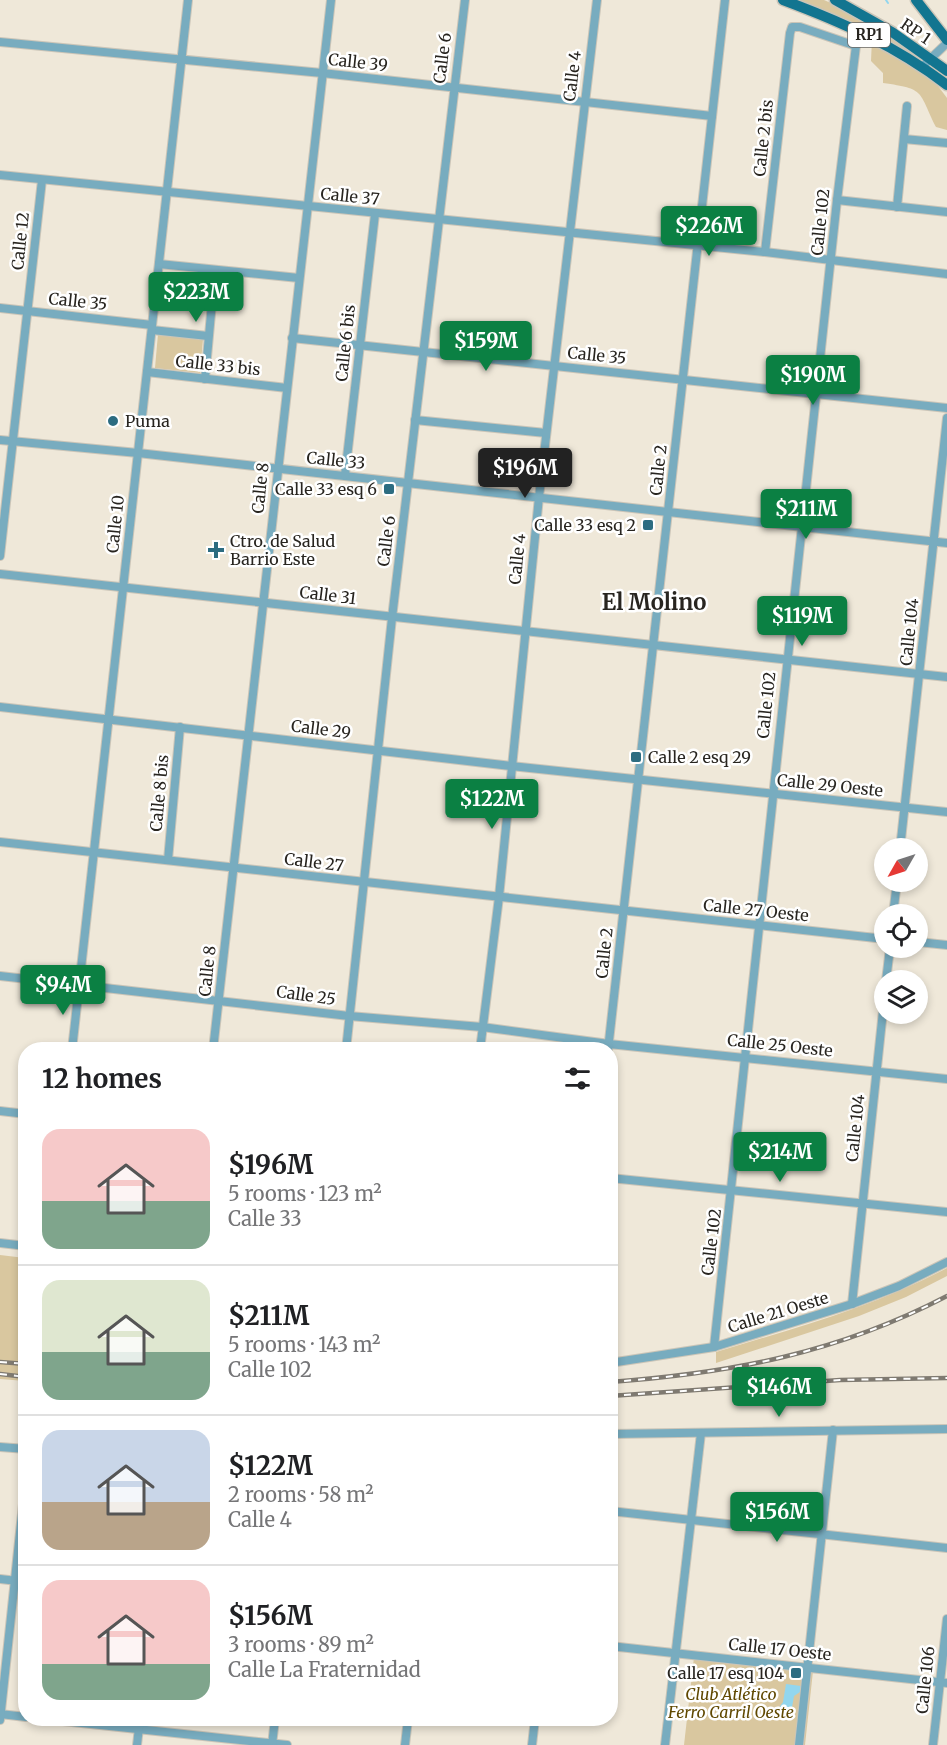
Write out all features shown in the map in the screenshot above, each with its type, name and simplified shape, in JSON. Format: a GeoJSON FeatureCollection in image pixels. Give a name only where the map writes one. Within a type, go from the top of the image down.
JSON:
{"type":"FeatureCollection","features":[{"type":"Feature","properties":{"kind":"main road","name":"RP 1"},"geometry":{"type":"LineString","coordinates":[[783,0],[861,31],[928,66],[947,70]]}},
{"type":"Feature","properties":{"kind":"main road","name":"RP 1"},"geometry":{"type":"LineString","coordinates":[[835,0],[892,32],[947,85]]}},
{"type":"Feature","properties":{"kind":"main road"},"geometry":{"type":"LineString","coordinates":[[916,0],[947,42]]}},
{"type":"Feature","properties":{"kind":"street","name":"Calle 10"},"geometry":{"type":"LineString","coordinates":[[73,1042],[188,0]]}},
{"type":"Feature","properties":{"kind":"street","name":"Calle 8"},"geometry":{"type":"LineString","coordinates":[[214,1042],[331,0]]}},
{"type":"Feature","properties":{"kind":"street","name":"Calle 6"},"geometry":{"type":"LineString","coordinates":[[347,1042],[415,420],[465,0]]}},
{"type":"Feature","properties":{"kind":"street","name":"Calle 4"},"geometry":{"type":"LineString","coordinates":[[481,1042],[499,897],[524,632],[546,433],[597,0]]}},
{"type":"Feature","properties":{"kind":"street","name":"Calle 2"},"geometry":{"type":"LineString","coordinates":[[610,1042],[725,0]]}},
{"type":"Feature","properties":{"kind":"street","name":"Calle 2 bis"},"geometry":{"type":"LineString","coordinates":[[765,252],[792,27],[800,27],[856,46]]}},
{"type":"Feature","properties":{"kind":"street","name":"Calle 102"},"geometry":{"type":"LineString","coordinates":[[714,1347],[786,658],[818,393],[837,200],[856,46],[861,31]]}},
{"type":"Feature","properties":{"kind":"street","name":"Calle 39"},"geometry":{"type":"LineString","coordinates":[[0,42],[322,73],[712,116]]}},
{"type":"Feature","properties":{"kind":"street"},"geometry":{"type":"LineString","coordinates":[[947,42],[928,66],[947,90]]}},
{"type":"Feature","properties":{"kind":"street"},"geometry":{"type":"LineString","coordinates":[[897,207],[907,106]]}},
{"type":"Feature","properties":{"kind":"street"},"geometry":{"type":"LineString","coordinates":[[904,139],[947,143]]}},
{"type":"Feature","properties":{"kind":"street","name":"Calle 37"},"geometry":{"type":"LineString","coordinates":[[0,175],[765,252],[947,274]]}},
{"type":"Feature","properties":{"kind":"street","name":"Calle 12"},"geometry":{"type":"LineString","coordinates":[[0,556],[42,180]]}},
{"type":"Feature","properties":{"kind":"street"},"geometry":{"type":"LineString","coordinates":[[837,200],[947,212]]}},
{"type":"Feature","properties":{"kind":"street","name":"Calle 6 bis"},"geometry":{"type":"LineString","coordinates":[[345,476],[375,214]]}},
{"type":"Feature","properties":{"kind":"street"},"geometry":{"type":"LineString","coordinates":[[159,264],[299,279]]}},
{"type":"Feature","properties":{"kind":"street"},"geometry":{"type":"LineString","coordinates":[[205,379],[214,270]]}},
{"type":"Feature","properties":{"kind":"street","name":"Calle 35"},"geometry":{"type":"LineString","coordinates":[[0,308],[208,336]]}},
{"type":"Feature","properties":{"kind":"street","name":"Calle 35"},"geometry":{"type":"LineString","coordinates":[[292,338],[947,408]]}},
{"type":"Feature","properties":{"kind":"street","name":"Calle 33 bis"},"geometry":{"type":"LineString","coordinates":[[147,372],[287,388]]}},
{"type":"Feature","properties":{"kind":"street","name":"Calle 104"},"geometry":{"type":"LineString","coordinates":[[901,838],[947,418]]}},
{"type":"Feature","properties":{"kind":"street"},"geometry":{"type":"LineString","coordinates":[[415,420],[546,433]]}},
{"type":"Feature","properties":{"kind":"street","name":"Calle 33"},"geometry":{"type":"LineString","coordinates":[[0,440],[277,468],[947,543]]}},
{"type":"Feature","properties":{"kind":"street","name":"Calle 31"},"geometry":{"type":"LineString","coordinates":[[0,574],[947,677]]}},
{"type":"Feature","properties":{"kind":"street","name":"Calle 29"},"geometry":{"type":"LineString","coordinates":[[0,707],[638,779]]}},
{"type":"Feature","properties":{"kind":"street","name":"Calle 8 bis"},"geometry":{"type":"LineString","coordinates":[[168,860],[180,728]]}},
{"type":"Feature","properties":{"kind":"street","name":"Calle 29 Oeste"},"geometry":{"type":"LineString","coordinates":[[638,779],[947,812]]}},
{"type":"Feature","properties":{"kind":"street","name":"Calle 27"},"geometry":{"type":"LineString","coordinates":[[0,842],[624,911]]}},
{"type":"Feature","properties":{"kind":"street","name":"Calle 27 Oeste"},"geometry":{"type":"LineString","coordinates":[[624,911],[874,938]]}},
{"type":"Feature","properties":{"kind":"street"},"geometry":{"type":"LineString","coordinates":[[928,943],[947,945]]}},
{"type":"Feature","properties":{"kind":"street","name":"Calle 25"},"geometry":{"type":"LineString","coordinates":[[0,976],[219,999],[349,1016],[482,1027],[577,1042]]}},
{"type":"Feature","properties":{"kind":"street","name":"Calle 104"},"geometry":{"type":"LineString","coordinates":[[852,1304],[881,1024]]}},
{"type":"Feature","properties":{"kind":"street","name":"Calle 25 Oeste"},"geometry":{"type":"LineString","coordinates":[[618,1048],[746,1056],[947,1079]]}},
{"type":"Feature","properties":{"kind":"street"},"geometry":{"type":"LineString","coordinates":[[0,1111],[18,1113]]}},
{"type":"Feature","properties":{"kind":"street"},"geometry":{"type":"LineString","coordinates":[[618,1179],[947,1212]]}},
{"type":"Feature","properties":{"kind":"street"},"geometry":{"type":"LineString","coordinates":[[0,1243],[18,1245]]}},
{"type":"Feature","properties":{"kind":"street","name":"Calle 21 Oeste"},"geometry":{"type":"LineString","coordinates":[[618,1362],[714,1347],[852,1304],[899,1286],[947,1262]]}},
{"type":"Feature","properties":{"kind":"street"},"geometry":{"type":"LineString","coordinates":[[618,1434],[947,1429]]}},
{"type":"Feature","properties":{"kind":"street"},"geometry":{"type":"LineString","coordinates":[[799,1745],[833,1430]]}},
{"type":"Feature","properties":{"kind":"street"},"geometry":{"type":"LineString","coordinates":[[665,1745],[700,1433]]}},
{"type":"Feature","properties":{"kind":"street"},"geometry":{"type":"LineString","coordinates":[[0,1447],[18,1448]]}},
{"type":"Feature","properties":{"kind":"street"},"geometry":{"type":"LineString","coordinates":[[618,1512],[947,1548]]}},
{"type":"Feature","properties":{"kind":"street"},"geometry":{"type":"LineString","coordinates":[[0,1720],[18,1552]]}},
{"type":"Feature","properties":{"kind":"street"},"geometry":{"type":"LineString","coordinates":[[0,1579],[18,1581]]}},
{"type":"Feature","properties":{"kind":"street","name":"Calle 106"},"geometry":{"type":"LineString","coordinates":[[933,1745],[944,1682],[947,1619]]}},
{"type":"Feature","properties":{"kind":"street","name":"Calle 17 Oeste"},"geometry":{"type":"LineString","coordinates":[[618,1647],[944,1682]]}},
{"type":"Feature","properties":{"kind":"street"},"geometry":{"type":"LineString","coordinates":[[0,1714],[18,1716]]}},
{"type":"Feature","properties":{"kind":"street"},"geometry":{"type":"LineString","coordinates":[[110,1726],[287,1745]]}},
{"type":"Feature","properties":{"kind":"street"},"geometry":{"type":"LineString","coordinates":[[137,1745],[139,1726]]}},
{"type":"Feature","properties":{"kind":"street"},"geometry":{"type":"LineString","coordinates":[[272,1744],[274,1726]]}},
{"type":"Feature","properties":{"kind":"street"},"geometry":{"type":"LineString","coordinates":[[405,1745],[407,1726]]}},
{"type":"Feature","properties":{"kind":"street"},"geometry":{"type":"LineString","coordinates":[[532,1745],[534,1726]]}},
{"type":"Feature","properties":{"kind":"green space"},"geometry":{"type":"Polygon","coordinates":[[[792,0],[824,0],[833,4],[910,50],[947,78],[947,83],[792,0]]]}},
{"type":"Feature","properties":{"kind":"green space"},"geometry":{"type":"Polygon","coordinates":[[[872,39],[935,82],[947,98],[947,130],[936,127],[923,99],[914,90],[883,83],[883,73],[871,61],[872,39]]]}},
{"type":"Feature","properties":{"kind":"green space"},"geometry":{"type":"Polygon","coordinates":[[[158,334],[203,339],[200,373],[155,368],[158,334]]]}},
{"type":"Feature","properties":{"kind":"green space"},"geometry":{"type":"Polygon","coordinates":[[[0,1255],[18,1257],[18,1380],[0,1379],[0,1255]]]}},
{"type":"Feature","properties":{"kind":"green space"},"geometry":{"type":"Polygon","coordinates":[[[947,1268],[947,1276],[906,1297],[859,1316],[716,1363],[716,1352],[863,1305],[947,1268]]]}},
{"type":"Feature","properties":{"kind":"green space","name":"Club Atlético Ferro Carril Oeste"},"geometry":{"type":"Polygon","coordinates":[[[694,1657],[813,1671],[805,1745],[684,1745],[694,1657]]]}},
{"type":"Feature","properties":{"kind":"water"},"geometry":{"type":"Polygon","coordinates":[[[786,1684],[801,1686],[800,1692],[794,1696],[791,1713],[776,1712],[783,1702],[786,1684]]]}},
{"type":"Feature","properties":{"kind":"railway"},"geometry":{"type":"LineString","coordinates":[[618,1381],[699,1373],[783,1357],[866,1332],[947,1296]]}},
{"type":"Feature","properties":{"kind":"railway"},"geometry":{"type":"LineString","coordinates":[[0,1362],[18,1363]]}},
{"type":"Feature","properties":{"kind":"railway"},"geometry":{"type":"LineString","coordinates":[[0,1374],[18,1376]]}},
{"type":"Feature","properties":{"kind":"railway"},"geometry":{"type":"LineString","coordinates":[[618,1395],[840,1380],[947,1378]]}},
{"type":"Feature","properties":{"kind":"place","name":"Puma"},"geometry":{"type":"Point","coordinates":[113,421]}},
{"type":"Feature","properties":{"kind":"place","name":"Calle 33 esq 6"},"geometry":{"type":"Point","coordinates":[389,489]}},
{"type":"Feature","properties":{"kind":"place","name":"Calle 33 esq 2"},"geometry":{"type":"Point","coordinates":[648,525]}},
{"type":"Feature","properties":{"kind":"place","name":"Ctro. de Salud Barrio Este"},"geometry":{"type":"Point","coordinates":[216,550]}},
{"type":"Feature","properties":{"kind":"place","name":"Calle 2 esq 29"},"geometry":{"type":"Point","coordinates":[636,757]}},
{"type":"Feature","properties":{"kind":"place","name":"Calle 17 esq 104"},"geometry":{"type":"Point","coordinates":[796,1673]}},
{"type":"Feature","properties":{"kind":"district","name":"El Molino"},"geometry":{"type":"Point","coordinates":[654,602]}}]}
